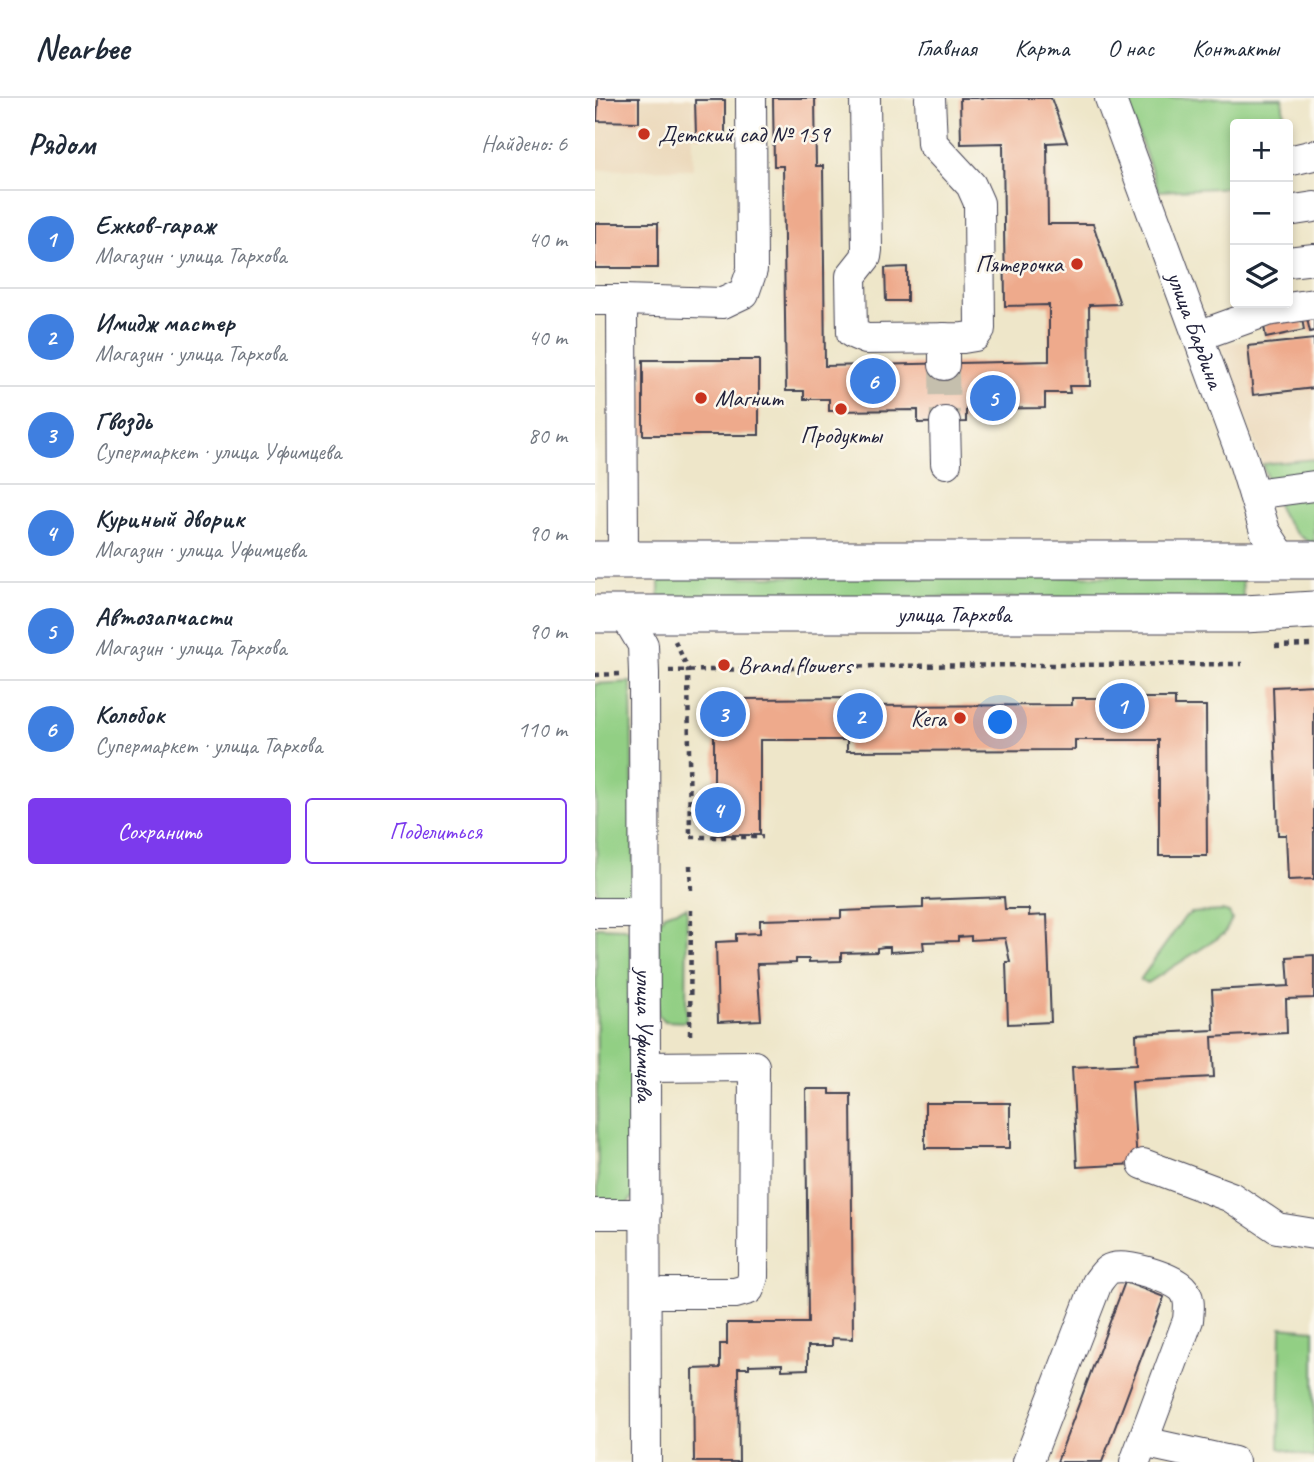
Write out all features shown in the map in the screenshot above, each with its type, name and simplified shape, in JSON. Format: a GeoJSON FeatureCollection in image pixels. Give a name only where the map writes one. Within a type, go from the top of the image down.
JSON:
{"type":"FeatureCollection","features":[{"type":"Feature","properties":{"kind":"main road"},"geometry":{"type":"LineString","coordinates":[[610,614],[609,560],[1299,560],[1303,610]]}},
{"type":"Feature","properties":{"kind":"main road","name":"улица Тархова"},"geometry":{"type":"LineString","coordinates":[[610,614],[1244,614],[1303,610]]}},
{"type":"Feature","properties":{"kind":"street"},"geometry":{"type":"LineString","coordinates":[[609,560],[609,300],[723,303],[744,293],[752,270],[751,98]]}},
{"type":"Feature","properties":{"kind":"street"},"geometry":{"type":"LineString","coordinates":[[865,98],[867,250],[866,257],[851,276],[852,333],[866,339],[944,351],[975,336],[980,329],[979,203],[971,185],[932,143],[930,98]]}},
{"type":"Feature","properties":{"kind":"street","name":"улица Бардина"},"geometry":{"type":"LineString","coordinates":[[1110,98],[1198,336],[1265,531],[1299,560]]}},
{"type":"Feature","properties":{"kind":"street"},"geometry":{"type":"LineString","coordinates":[[1293,160],[1314,155]]}},
{"type":"Feature","properties":{"kind":"street"},"geometry":{"type":"LineString","coordinates":[[1293,210],[1314,207]]}},
{"type":"Feature","properties":{"kind":"street"},"geometry":{"type":"LineString","coordinates":[[1293,261],[1314,258]]}},
{"type":"Feature","properties":{"kind":"street"},"geometry":{"type":"LineString","coordinates":[[1293,305],[1314,304]]}},
{"type":"Feature","properties":{"kind":"street"},"geometry":{"type":"LineString","coordinates":[[1198,336],[1265,308]]}},
{"type":"Feature","properties":{"kind":"street"},"geometry":{"type":"LineString","coordinates":[[945,422],[946,463]]}},
{"type":"Feature","properties":{"kind":"street"},"geometry":{"type":"LineString","coordinates":[[1254,494],[1314,486]]}},
{"type":"Feature","properties":{"kind":"street","name":"улица Уфимцева"},"geometry":{"type":"LineString","coordinates":[[610,614],[643,645],[646,1462]]}},
{"type":"Feature","properties":{"kind":"street"},"geometry":{"type":"LineString","coordinates":[[595,913],[644,913]]}},
{"type":"Feature","properties":{"kind":"street"},"geometry":{"type":"LineString","coordinates":[[645,1067],[754,1066],[753,1278],[749,1289],[735,1293],[646,1293]]}},
{"type":"Feature","properties":{"kind":"street"},"geometry":{"type":"LineString","coordinates":[[1143,1164],[1231,1197],[1277,1228],[1314,1234]]}},
{"type":"Feature","properties":{"kind":"street"},"geometry":{"type":"LineString","coordinates":[[595,1214],[646,1214]]}},
{"type":"Feature","properties":{"kind":"street"},"geometry":{"type":"LineString","coordinates":[[1028,1462],[1097,1283],[1107,1270],[1122,1266],[1161,1276],[1182,1288],[1190,1303],[1188,1320],[1139,1452],[1234,1462]]}},
{"type":"Feature","properties":{"kind":"path"},"geometry":{"type":"LineString","coordinates":[[671,633],[688,669],[690,837],[763,837]]}},
{"type":"Feature","properties":{"kind":"path"},"geometry":{"type":"LineString","coordinates":[[1275,646],[1314,645]]}},
{"type":"Feature","properties":{"kind":"path"},"geometry":{"type":"LineString","coordinates":[[657,673],[688,669],[1242,664]]}},
{"type":"Feature","properties":{"kind":"path"},"geometry":{"type":"LineString","coordinates":[[595,675],[630,673]]}},
{"type":"Feature","properties":{"kind":"path"},"geometry":{"type":"LineString","coordinates":[[690,865],[691,891]]}},
{"type":"Feature","properties":{"kind":"path"},"geometry":{"type":"LineString","coordinates":[[690,1035],[691,908]]}},
{"type":"Feature","properties":{"kind":"shaded area","name":"Детский сад № 159"},"geometry":{"type":"Polygon","coordinates":[[[595,98],[693,98],[693,169],[595,170],[595,98]]]}},
{"type":"Feature","properties":{"kind":"shaded area"},"geometry":{"type":"Polygon","coordinates":[[[1314,337],[1314,459],[1262,464],[1221,343],[1314,337]]]}},
{"type":"Feature","properties":{"kind":"green space"},"geometry":{"type":"Polygon","coordinates":[[[1125,98],[1282,98],[1284,119],[1230,119],[1230,187],[1159,191],[1125,98]]]}},
{"type":"Feature","properties":{"kind":"green space"},"geometry":{"type":"Polygon","coordinates":[[[1314,459],[1314,544],[1293,530],[1286,521],[1262,464],[1314,459]]]}},
{"type":"Feature","properties":{"kind":"green space"},"geometry":{"type":"Polygon","coordinates":[[[1242,576],[1243,598],[659,597],[659,577],[1242,576]]]}},
{"type":"Feature","properties":{"kind":"green space"},"geometry":{"type":"Polygon","coordinates":[[[631,682],[634,890],[628,898],[597,906],[595,684],[631,682]]]}},
{"type":"Feature","properties":{"kind":"green space"},"geometry":{"type":"Polygon","coordinates":[[[687,907],[686,1022],[664,1021],[658,1015],[658,924],[664,914],[687,907]]]}},
{"type":"Feature","properties":{"kind":"green space"},"geometry":{"type":"Polygon","coordinates":[[[1191,913],[1229,913],[1232,919],[1224,934],[1148,983],[1140,980],[1185,917],[1191,913]]]}},
{"type":"Feature","properties":{"kind":"green space"},"geometry":{"type":"Polygon","coordinates":[[[596,927],[624,928],[633,932],[634,1196],[627,1204],[598,1204],[596,927]]]}},
{"type":"Feature","properties":{"kind":"green space"},"geometry":{"type":"Polygon","coordinates":[[[1281,1327],[1314,1330],[1314,1458],[1279,1448],[1281,1327]]]}},
{"type":"Feature","properties":{"kind":"building"},"geometry":{"type":"Polygon","coordinates":[[[598,98],[639,98],[639,122],[597,121],[598,98]]]}},
{"type":"Feature","properties":{"kind":"building"},"geometry":{"type":"Polygon","coordinates":[[[773,98],[815,98],[816,166],[823,166],[825,366],[1049,361],[1049,305],[1005,306],[1003,143],[961,144],[960,98],[1051,98],[1067,142],[1047,143],[1048,224],[1093,224],[1120,304],[1089,305],[1090,386],[1069,386],[1070,393],[1045,393],[1045,408],[966,409],[966,422],[918,423],[918,410],[829,411],[829,399],[804,399],[804,391],[786,391],[783,166],[774,166],[773,98]]]}},
{"type":"Feature","properties":{"kind":"building"},"geometry":{"type":"Polygon","coordinates":[[[695,100],[725,100],[725,135],[696,136],[695,100]]]}},
{"type":"Feature","properties":{"kind":"building"},"geometry":{"type":"Polygon","coordinates":[[[595,223],[658,223],[658,268],[595,268],[595,223]]]}},
{"type":"Feature","properties":{"kind":"building"},"geometry":{"type":"Polygon","coordinates":[[[907,267],[907,301],[886,301],[885,268],[907,267]]]}},
{"type":"Feature","properties":{"kind":"building"},"geometry":{"type":"Polygon","coordinates":[[[1314,312],[1314,331],[1310,332],[1306,314],[1314,312]]]}},
{"type":"Feature","properties":{"kind":"building"},"geometry":{"type":"Polygon","coordinates":[[[1301,313],[1304,330],[1266,338],[1263,321],[1301,313]]]}},
{"type":"Feature","properties":{"kind":"building"},"geometry":{"type":"Polygon","coordinates":[[[1314,339],[1314,388],[1253,395],[1248,346],[1314,339]]]}},
{"type":"Feature","properties":{"kind":"building","name":"Магнит"},"geometry":{"type":"Polygon","coordinates":[[[643,360],[759,360],[759,435],[643,435],[643,360]]]}},
{"type":"Feature","properties":{"kind":"building"},"geometry":{"type":"Polygon","coordinates":[[[1314,685],[1314,879],[1288,880],[1286,835],[1278,835],[1273,687],[1314,685]]]}},
{"type":"Feature","properties":{"kind":"building"},"geometry":{"type":"Polygon","coordinates":[[[846,698],[847,706],[1072,705],[1072,698],[1175,698],[1175,706],[1206,706],[1207,856],[1159,856],[1159,740],[1075,740],[1075,750],[847,751],[847,740],[760,740],[760,835],[714,835],[714,705],[743,705],[743,699],[846,698]]]}},
{"type":"Feature","properties":{"kind":"building"},"geometry":{"type":"Polygon","coordinates":[[[1004,897],[1005,909],[1029,909],[1029,916],[1047,915],[1051,1022],[1008,1024],[1006,962],[1010,962],[1005,938],[971,940],[971,936],[958,937],[958,941],[923,942],[924,950],[890,952],[890,947],[884,947],[877,948],[877,952],[841,953],[841,961],[809,962],[809,959],[796,959],[796,963],[757,964],[761,1020],[718,1022],[716,942],[736,941],[736,934],[760,933],[760,920],[841,918],[841,911],[923,908],[923,900],[1004,897]]]}},
{"type":"Feature","properties":{"kind":"building"},"geometry":{"type":"Polygon","coordinates":[[[1314,955],[1314,998],[1286,999],[1287,1033],[1212,1037],[1214,1077],[1132,1081],[1137,1164],[1077,1167],[1072,1067],[1137,1064],[1136,1034],[1214,1030],[1212,990],[1289,986],[1287,957],[1314,955]]]}},
{"type":"Feature","properties":{"kind":"building"},"geometry":{"type":"Polygon","coordinates":[[[806,1089],[830,1089],[830,1094],[851,1094],[853,1339],[832,1338],[832,1346],[808,1346],[808,1369],[782,1370],[782,1364],[738,1368],[739,1462],[694,1462],[693,1369],[720,1368],[720,1344],[727,1344],[727,1323],[808,1323],[806,1089]]]}},
{"type":"Feature","properties":{"kind":"building"},"geometry":{"type":"Polygon","coordinates":[[[925,1103],[1010,1103],[1010,1148],[925,1148],[925,1103]]]}},
{"type":"Feature","properties":{"kind":"building"},"geometry":{"type":"Polygon","coordinates":[[[1125,1282],[1164,1297],[1102,1462],[1057,1462],[1125,1282]]]}},
{"type":"Feature","properties":{"kind":"tunnel"},"geometry":{"type":"LineString","coordinates":[[944,365],[945,422]]}},
{"type":"Feature","properties":{"kind":"place","name":"Детский сад № 159"},"geometry":{"type":"Point","coordinates":[644,134]}},
{"type":"Feature","properties":{"kind":"place","name":"Пятерочка"},"geometry":{"type":"Point","coordinates":[1077,264]}},
{"type":"Feature","properties":{"kind":"place","name":"Колобок"},"geometry":{"type":"Point","coordinates":[873,381]}},
{"type":"Feature","properties":{"kind":"place","name":"Магнит"},"geometry":{"type":"Point","coordinates":[701,398]}},
{"type":"Feature","properties":{"kind":"place","name":"Автозапчасти"},"geometry":{"type":"Point","coordinates":[993,398]}},
{"type":"Feature","properties":{"kind":"place","name":"Продукты"},"geometry":{"type":"Point","coordinates":[841,409]}},
{"type":"Feature","properties":{"kind":"place","name":"Brand flowers"},"geometry":{"type":"Point","coordinates":[724,665]}},
{"type":"Feature","properties":{"kind":"place","name":"Ежков-гараж"},"geometry":{"type":"Point","coordinates":[1122,706]}},
{"type":"Feature","properties":{"kind":"place","name":"Гвоздь"},"geometry":{"type":"Point","coordinates":[723,714]}},
{"type":"Feature","properties":{"kind":"place","name":"Имидж мастер"},"geometry":{"type":"Point","coordinates":[860,716]}},
{"type":"Feature","properties":{"kind":"place","name":"Кега"},"geometry":{"type":"Point","coordinates":[960,718]}},
{"type":"Feature","properties":{"kind":"place","name":"Куриный дворик"},"geometry":{"type":"Point","coordinates":[718,810]}}]}
